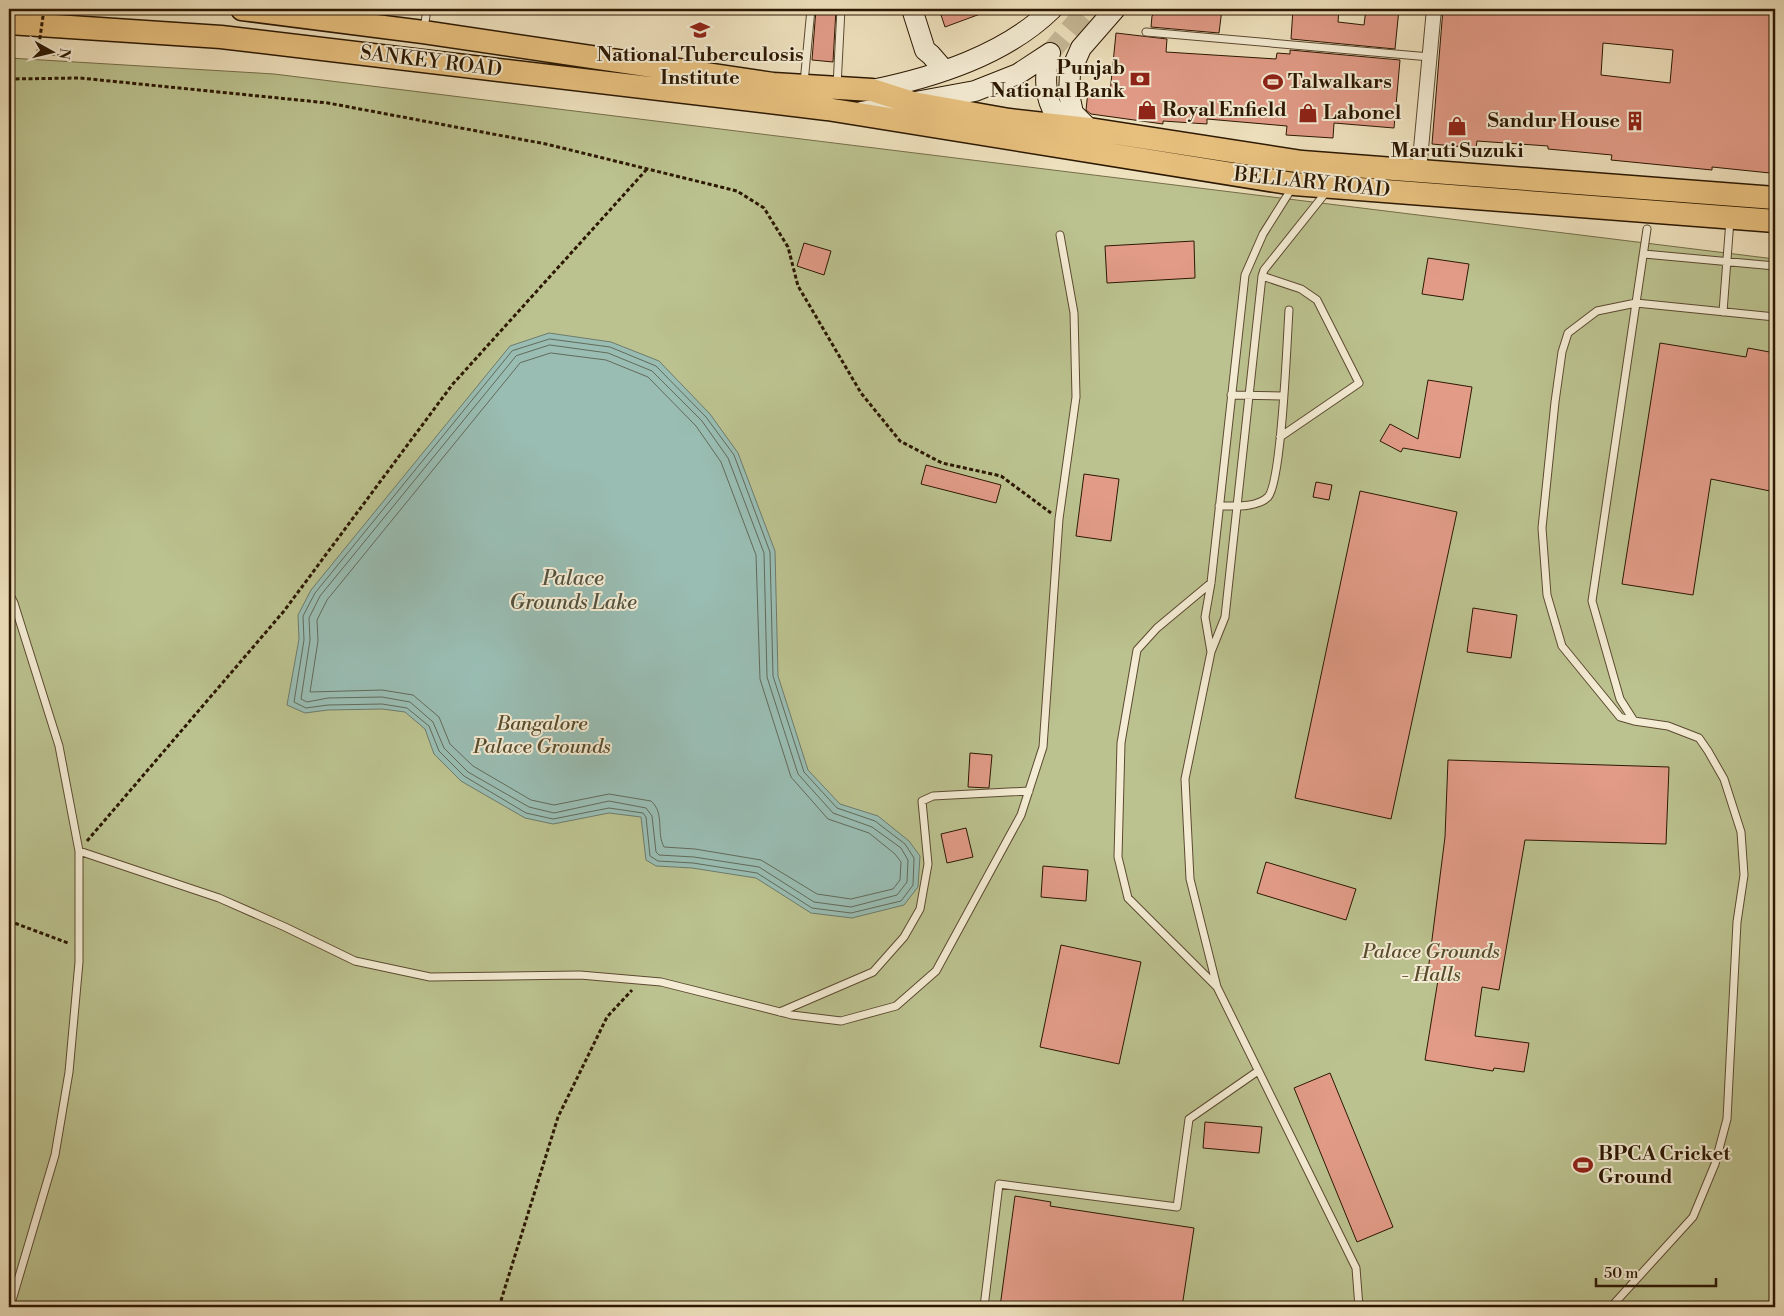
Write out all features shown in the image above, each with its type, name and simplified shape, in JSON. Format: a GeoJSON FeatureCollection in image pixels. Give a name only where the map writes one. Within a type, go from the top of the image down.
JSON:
{"type":"FeatureCollection","features":[{"type":"Feature","properties":{"kind":"main road","name":"SANKEY ROAD"},"geometry":{"type":"LineString","coordinates":[[242,9],[423,32],[773,84],[872,90],[916,81],[980,57],[1023,32],[1052,9]]}},
{"type":"Feature","properties":{"kind":"main road"},"geometry":{"type":"LineString","coordinates":[[912,9],[925,50],[944,70]]}},
{"type":"Feature","properties":{"kind":"main road"},"geometry":{"type":"LineString","coordinates":[[1089,129],[1073,112],[1069,94],[1070,73],[1081,48],[1115,9]]}},
{"type":"Feature","properties":{"kind":"main road","name":"SANKEY ROAD"},"geometry":{"type":"LineString","coordinates":[[9,23],[221,37],[827,109],[852,114]]}},
{"type":"Feature","properties":{"kind":"main road"},"geometry":{"type":"LineString","coordinates":[[852,114],[975,91],[1018,74],[1050,53],[1047,65],[1048,95],[1052,109],[1067,126]]}},
{"type":"Feature","properties":{"kind":"main road","name":"BELLARY ROAD"},"geometry":{"type":"LineString","coordinates":[[872,90],[913,102],[1009,120],[1089,129],[1302,162],[1775,198]]}},
{"type":"Feature","properties":{"kind":"main road","name":"BELLARY ROAD"},"geometry":{"type":"LineString","coordinates":[[852,114],[1294,184],[1775,221]]}},
{"type":"Feature","properties":{"kind":"street"},"geometry":{"type":"LineString","coordinates":[[1419,170],[1434,9]]}},
{"type":"Feature","properties":{"kind":"lane"},"geometry":{"type":"LineString","coordinates":[[423,32],[427,9]]}},
{"type":"Feature","properties":{"kind":"lane"},"geometry":{"type":"LineString","coordinates":[[804,86],[811,9]]}},
{"type":"Feature","properties":{"kind":"lane"},"geometry":{"type":"LineString","coordinates":[[837,88],[841,9]]}},
{"type":"Feature","properties":{"kind":"lane"},"geometry":{"type":"LineString","coordinates":[[1146,32],[1430,57]]}},
{"type":"Feature","properties":{"kind":"lane"},"geometry":{"type":"LineString","coordinates":[[1211,652],[1205,617],[1211,582],[1245,275],[1263,234],[1294,184]]}},
{"type":"Feature","properties":{"kind":"lane"},"geometry":{"type":"LineString","coordinates":[[1330,187],[1264,270],[1262,276],[1225,617],[1211,652],[1185,779],[1190,879],[1217,987],[1356,1268],[1359,1307]]}},
{"type":"Feature","properties":{"kind":"lane"},"geometry":{"type":"LineString","coordinates":[[1723,312],[1730,217]]}},
{"type":"Feature","properties":{"kind":"lane"},"geometry":{"type":"LineString","coordinates":[[1634,720],[1620,699],[1592,601],[1647,229]]}},
{"type":"Feature","properties":{"kind":"lane"},"geometry":{"type":"LineString","coordinates":[[79,851],[219,898],[355,961],[430,978],[580,975],[661,982],[780,1012],[841,1021],[896,1006],[936,971],[1021,815],[1043,748],[1059,519],[1076,397],[1074,313],[1060,235]]}},
{"type":"Feature","properties":{"kind":"lane"},"geometry":{"type":"LineString","coordinates":[[1644,254],[1775,266]]}},
{"type":"Feature","properties":{"kind":"lane"},"geometry":{"type":"LineString","coordinates":[[1262,276],[1300,289],[1317,300],[1359,383],[1280,437]]}},
{"type":"Feature","properties":{"kind":"lane"},"geometry":{"type":"LineString","coordinates":[[1611,1307],[1693,1217],[1715,1164],[1727,1119],[1737,922],[1744,876],[1741,832],[1724,779],[1699,738],[1668,726],[1620,717],[1562,646],[1547,595],[1542,528],[1562,352],[1568,333],[1598,311],[1636,303],[1775,317]]}},
{"type":"Feature","properties":{"kind":"lane"},"geometry":{"type":"LineString","coordinates":[[1219,506],[1237,506],[1260,502],[1272,490],[1280,437],[1289,310]]}},
{"type":"Feature","properties":{"kind":"lane"},"geometry":{"type":"LineString","coordinates":[[1231,395],[1283,396]]}},
{"type":"Feature","properties":{"kind":"lane"},"geometry":{"type":"LineString","coordinates":[[1211,582],[1157,628],[1137,650],[1121,743],[1118,857],[1128,898],[1217,987]]}},
{"type":"Feature","properties":{"kind":"lane"},"geometry":{"type":"LineString","coordinates":[[9,593],[14,603],[59,746],[79,851],[79,962],[69,1072],[55,1155],[10,1307]]}},
{"type":"Feature","properties":{"kind":"lane"},"geometry":{"type":"LineString","coordinates":[[780,1012],[873,972],[904,937],[920,908],[928,864],[922,802],[933,796],[1029,791]]}},
{"type":"Feature","properties":{"kind":"lane"},"geometry":{"type":"LineString","coordinates":[[984,1307],[999,1184],[1177,1207],[1189,1119],[1258,1072]]}},
{"type":"Feature","properties":{"kind":"path"},"geometry":{"type":"LineString","coordinates":[[44,9],[38,52],[68,56],[69,48]]}},
{"type":"Feature","properties":{"kind":"path"},"geometry":{"type":"LineString","coordinates":[[9,79],[80,78],[328,103],[546,144],[737,191],[764,208],[788,248],[798,286],[861,393],[900,441],[942,463],[1001,476],[1059,519]]}},
{"type":"Feature","properties":{"kind":"path"},"geometry":{"type":"LineString","coordinates":[[79,851],[284,611],[452,385],[646,169]]}},
{"type":"Feature","properties":{"kind":"path"},"geometry":{"type":"LineString","coordinates":[[9,921],[78,947]]}},
{"type":"Feature","properties":{"kind":"path"},"geometry":{"type":"LineString","coordinates":[[499,1307],[558,1116],[607,1017],[641,980]]}},
{"type":"Feature","properties":{"kind":"green space","name":"Bangalore Palace Grounds"},"geometry":{"type":"Polygon","coordinates":[[[9,58],[274,74],[1775,259],[1775,1307],[9,1307],[9,58]]]}},
{"type":"Feature","properties":{"kind":"water","name":"Palace Grounds Lake"},"geometry":{"type":"Polygon","coordinates":[[[549,333],[611,342],[659,361],[710,414],[738,453],[775,551],[778,676],[808,770],[840,804],[878,816],[909,841],[920,856],[918,887],[904,905],[852,918],[811,913],[756,878],[692,868],[656,866],[646,860],[641,817],[609,813],[553,824],[525,818],[461,781],[434,754],[425,729],[405,712],[382,709],[328,710],[305,713],[287,705],[299,639],[298,615],[311,590],[510,346],[549,333]]]}},
{"type":"Feature","properties":{"kind":"building"},"geometry":{"type":"Polygon","coordinates":[[[816,9],[836,9],[833,62],[812,60],[816,9]]]}},
{"type":"Feature","properties":{"kind":"building"},"geometry":{"type":"Polygon","coordinates":[[[939,9],[991,9],[991,10],[945,27],[939,9]]]}},
{"type":"Feature","properties":{"kind":"building"},"geometry":{"type":"Polygon","coordinates":[[[1158,9],[1222,9],[1219,33],[1151,27],[1152,16],[1158,9]]]}},
{"type":"Feature","properties":{"kind":"building"},"geometry":{"type":"Polygon","coordinates":[[[1293,9],[1339,9],[1338,22],[1364,25],[1366,9],[1399,9],[1395,49],[1291,39],[1293,9]]]}},
{"type":"Feature","properties":{"kind":"building"},"geometry":{"type":"Polygon","coordinates":[[[1443,9],[1685,9],[1730,13],[1730,9],[1773,9],[1770,46],[1775,46],[1775,118],[1770,173],[1712,167],[1712,170],[1611,160],[1612,155],[1548,149],[1548,146],[1477,141],[1476,148],[1432,144],[1443,9]],[[1603,43],[1601,75],[1670,83],[1673,50],[1603,43]]]}},
{"type":"Feature","properties":{"kind":"building"},"geometry":{"type":"Polygon","coordinates":[[[1116,33],[1167,39],[1166,52],[1276,59],[1277,53],[1290,54],[1290,50],[1400,60],[1394,128],[1334,123],[1333,138],[1286,135],[1287,126],[1207,119],[1207,124],[1163,121],[1163,124],[1091,114],[1086,110],[1088,91],[1110,93],[1116,33]]]}},
{"type":"Feature","properties":{"kind":"building"},"geometry":{"type":"Polygon","coordinates":[[[1194,241],[1195,278],[1107,283],[1105,246],[1194,241]]]}},
{"type":"Feature","properties":{"kind":"building"},"geometry":{"type":"Polygon","coordinates":[[[804,243],[831,251],[824,275],[797,266],[804,243]]]}},
{"type":"Feature","properties":{"kind":"building"},"geometry":{"type":"Polygon","coordinates":[[[1428,258],[1469,264],[1463,300],[1422,294],[1428,258]]]}},
{"type":"Feature","properties":{"kind":"building"},"geometry":{"type":"Polygon","coordinates":[[[1660,343],[1746,357],[1748,348],[1775,353],[1775,492],[1711,479],[1693,595],[1622,584],[1660,343]]]}},
{"type":"Feature","properties":{"kind":"building"},"geometry":{"type":"Polygon","coordinates":[[[1428,380],[1472,387],[1460,458],[1403,448],[1401,452],[1380,441],[1390,424],[1418,439],[1428,380]]]}},
{"type":"Feature","properties":{"kind":"building"},"geometry":{"type":"Polygon","coordinates":[[[926,465],[1001,485],[996,503],[921,484],[926,465]]]}},
{"type":"Feature","properties":{"kind":"building"},"geometry":{"type":"Polygon","coordinates":[[[1084,474],[1119,479],[1111,541],[1076,536],[1084,474]]]}},
{"type":"Feature","properties":{"kind":"building"},"geometry":{"type":"Polygon","coordinates":[[[1316,482],[1332,485],[1329,500],[1313,497],[1316,482]]]}},
{"type":"Feature","properties":{"kind":"building"},"geometry":{"type":"Polygon","coordinates":[[[1360,491],[1457,512],[1391,819],[1295,798],[1360,491]]]}},
{"type":"Feature","properties":{"kind":"building"},"geometry":{"type":"Polygon","coordinates":[[[1473,608],[1517,615],[1511,658],[1467,652],[1473,608]]]}},
{"type":"Feature","properties":{"kind":"building"},"geometry":{"type":"Polygon","coordinates":[[[970,753],[992,755],[989,788],[968,787],[970,753]]]}},
{"type":"Feature","properties":{"kind":"building"},"geometry":{"type":"Polygon","coordinates":[[[1448,760],[1669,767],[1666,844],[1525,840],[1499,990],[1482,987],[1475,1036],[1529,1043],[1524,1072],[1494,1068],[1493,1071],[1425,1060],[1438,980],[1427,979],[1445,837],[1448,760]]]}},
{"type":"Feature","properties":{"kind":"building"},"geometry":{"type":"Polygon","coordinates":[[[966,828],[973,857],[947,863],[941,834],[966,828]]]}},
{"type":"Feature","properties":{"kind":"building"},"geometry":{"type":"Polygon","coordinates":[[[1266,862],[1356,889],[1346,920],[1257,893],[1266,862]]]}},
{"type":"Feature","properties":{"kind":"building"},"geometry":{"type":"Polygon","coordinates":[[[1043,866],[1088,870],[1086,901],[1041,897],[1043,866]]]}},
{"type":"Feature","properties":{"kind":"building"},"geometry":{"type":"Polygon","coordinates":[[[1061,945],[1141,962],[1119,1064],[1040,1047],[1061,945]]]}},
{"type":"Feature","properties":{"kind":"building"},"geometry":{"type":"Polygon","coordinates":[[[1330,1073],[1393,1227],[1357,1242],[1294,1088],[1330,1073]]]}},
{"type":"Feature","properties":{"kind":"building"},"geometry":{"type":"Polygon","coordinates":[[[1205,1122],[1262,1127],[1259,1153],[1203,1148],[1205,1122]]]}},
{"type":"Feature","properties":{"kind":"building"},"geometry":{"type":"Polygon","coordinates":[[[1015,1196],[1051,1202],[1050,1206],[1194,1228],[1182,1307],[1000,1307],[1015,1196]]]}},
{"type":"Feature","properties":{"kind":"tunnel"},"geometry":{"type":"LineString","coordinates":[[1050,53],[1087,9]]}},
{"type":"Feature","properties":{"kind":"place","name":"National Tuberculosis Institute"},"geometry":{"type":"Point","coordinates":[700,30]}},
{"type":"Feature","properties":{"kind":"place","name":"Punjab National Bank"},"geometry":{"type":"Point","coordinates":[1140,79]}},
{"type":"Feature","properties":{"kind":"place","name":"Talwalkars"},"geometry":{"type":"Point","coordinates":[1273,82]}},
{"type":"Feature","properties":{"kind":"place","name":"Royal Enfield"},"geometry":{"type":"Point","coordinates":[1147,110]}},
{"type":"Feature","properties":{"kind":"place","name":"Labonel"},"geometry":{"type":"Point","coordinates":[1308,113]}},
{"type":"Feature","properties":{"kind":"place","name":"Sandur House"},"geometry":{"type":"Point","coordinates":[1635,121]}},
{"type":"Feature","properties":{"kind":"place","name":"Maruti Suzuki"},"geometry":{"type":"Point","coordinates":[1457,126]}},
{"type":"Feature","properties":{"kind":"place","name":"BPCA Cricket Ground"},"geometry":{"type":"Point","coordinates":[1583,1165]}},
{"type":"Feature","properties":{"kind":"park label","name":"Palace Grounds - Halls"},"geometry":{"type":"Point","coordinates":[1431,964]}}]}
